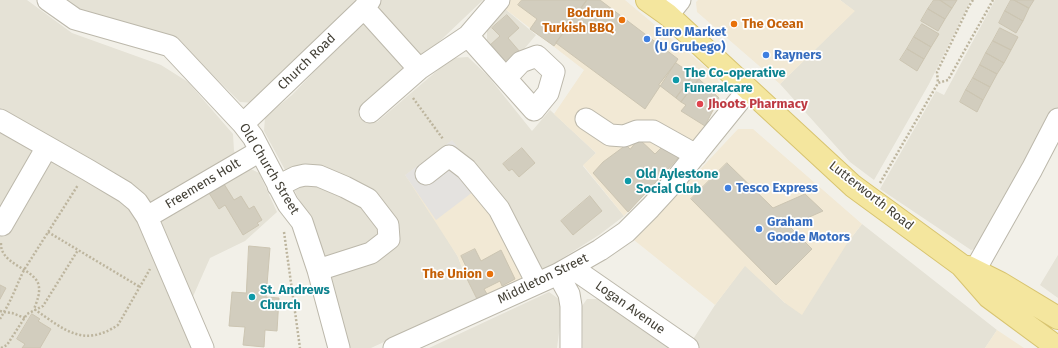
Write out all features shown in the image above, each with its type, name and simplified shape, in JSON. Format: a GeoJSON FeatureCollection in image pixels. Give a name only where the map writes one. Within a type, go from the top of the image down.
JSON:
{"type":"FeatureCollection","features":[{"type":"Feature","properties":{"kind":"main road","name":"Lutterworth Road"},"geometry":{"type":"LineString","coordinates":[[647,0],[674,8],[748,90],[853,186],[968,268],[989,298],[1058,318]]}},
{"type":"Feature","properties":{"kind":"main road","name":"Lutterworth Road"},"geometry":{"type":"LineString","coordinates":[[1021,308],[1058,348]]}},
{"type":"Feature","properties":{"kind":"street","name":"Old Church Street"},"geometry":{"type":"LineString","coordinates":[[48,0],[75,19],[170,46],[243,124],[260,151],[288,204],[302,222],[318,270],[340,348]]}},
{"type":"Feature","properties":{"kind":"street"},"geometry":{"type":"LineString","coordinates":[[370,112],[419,69],[468,36],[499,0]]}},
{"type":"Feature","properties":{"kind":"street","name":"Church Road"},"geometry":{"type":"LineString","coordinates":[[243,124],[367,4]]}},
{"type":"Feature","properties":{"kind":"street"},"geometry":{"type":"LineString","coordinates":[[367,4],[419,69]]}},
{"type":"Feature","properties":{"kind":"street"},"geometry":{"type":"LineString","coordinates":[[468,36],[534,110],[548,94],[554,72],[537,56],[522,62],[506,78]]}},
{"type":"Feature","properties":{"kind":"street","name":"Middleton Street"},"geometry":{"type":"LineString","coordinates":[[394,348],[565,271],[626,232],[654,204],[696,155],[748,90]]}},
{"type":"Feature","properties":{"kind":"street"},"geometry":{"type":"LineString","coordinates":[[586,119],[610,135],[624,136],[637,131],[652,131],[696,155]]}},
{"type":"Feature","properties":{"kind":"street"},"geometry":{"type":"LineString","coordinates":[[968,268],[1032,169],[1058,119]]}},
{"type":"Feature","properties":{"kind":"street"},"geometry":{"type":"LineString","coordinates":[[0,120],[125,192],[137,202],[147,217],[162,250],[203,348]]}},
{"type":"Feature","properties":{"kind":"street"},"geometry":{"type":"LineString","coordinates":[[2,225],[47,147]]}},
{"type":"Feature","properties":{"kind":"street","name":"Freemens Holt"},"geometry":{"type":"LineString","coordinates":[[147,217],[260,151]]}},
{"type":"Feature","properties":{"kind":"street"},"geometry":{"type":"LineString","coordinates":[[426,174],[449,156],[466,169],[499,209],[537,283]]}},
{"type":"Feature","properties":{"kind":"street"},"geometry":{"type":"LineString","coordinates":[[278,186],[296,177],[305,175],[319,176],[368,199],[388,225],[389,239],[371,253],[318,270]]}},
{"type":"Feature","properties":{"kind":"street"},"geometry":{"type":"LineString","coordinates":[[565,271],[571,306],[571,348]]}},
{"type":"Feature","properties":{"kind":"street","name":"Logan Avenue"},"geometry":{"type":"LineString","coordinates":[[565,271],[688,348]]}},
{"type":"Feature","properties":{"kind":"path"},"geometry":{"type":"LineString","coordinates":[[870,198],[938,83],[937,72],[973,0]]}},
{"type":"Feature","properties":{"kind":"path"},"geometry":{"type":"LineString","coordinates":[[938,83],[948,80],[993,0]]}},
{"type":"Feature","properties":{"kind":"path"},"geometry":{"type":"LineString","coordinates":[[402,84],[448,146],[449,156]]}},
{"type":"Feature","properties":{"kind":"path"},"geometry":{"type":"LineString","coordinates":[[0,318],[12,300],[24,270],[88,170]]}},
{"type":"Feature","properties":{"kind":"path"},"geometry":{"type":"LineString","coordinates":[[288,204],[282,214],[300,348]]}},
{"type":"Feature","properties":{"kind":"path"},"geometry":{"type":"LineString","coordinates":[[2,225],[9,230],[1,244],[2,250],[6,256],[31,275],[37,282],[39,290],[34,309]]}},
{"type":"Feature","properties":{"kind":"path"},"geometry":{"type":"LineString","coordinates":[[48,232],[140,287]]}},
{"type":"Feature","properties":{"kind":"path"},"geometry":{"type":"LineString","coordinates":[[1,348],[7,345],[27,314],[34,309],[43,306],[78,250]]}},
{"type":"Feature","properties":{"kind":"path"},"geometry":{"type":"LineString","coordinates":[[34,309],[71,334],[81,338],[100,336],[110,331],[118,324],[162,250]]}},
{"type":"Feature","properties":{"kind":"path"},"geometry":{"type":"LineString","coordinates":[[0,311],[12,313],[25,318]]}},
{"type":"Feature","properties":{"kind":"shaded area"},"geometry":{"type":"Polygon","coordinates":[[[0,0],[27,0],[72,33],[161,65],[188,82],[233,134],[234,151],[243,167],[259,173],[277,212],[245,241],[210,258],[191,301],[209,348],[0,348],[0,0]]]}},
{"type":"Feature","properties":{"kind":"shaded area"},"geometry":{"type":"Polygon","coordinates":[[[64,0],[365,0],[254,103],[240,102],[173,36],[79,12],[64,0]]]}},
{"type":"Feature","properties":{"kind":"shaded area"},"geometry":{"type":"Polygon","coordinates":[[[380,0],[483,0],[421,59],[373,8],[380,0]]]}},
{"type":"Feature","properties":{"kind":"shaded area"},"geometry":{"type":"Polygon","coordinates":[[[510,0],[625,0],[715,75],[720,84],[720,92],[716,107],[693,143],[624,216],[583,165],[596,153],[554,114],[584,70],[504,8],[510,0]]]}},
{"type":"Feature","properties":{"kind":"shaded area"},"geometry":{"type":"Polygon","coordinates":[[[698,0],[840,0],[855,11],[780,84],[697,12],[696,2],[698,0]]]}},
{"type":"Feature","properties":{"kind":"shaded area"},"geometry":{"type":"Polygon","coordinates":[[[840,0],[971,0],[929,84],[874,180],[850,162],[780,84],[854,11],[840,0]]]}},
{"type":"Feature","properties":{"kind":"shaded area"},"geometry":{"type":"Polygon","coordinates":[[[995,0],[1058,0],[1058,110],[984,247],[971,250],[880,189],[936,91],[944,95],[995,0]]]}},
{"type":"Feature","properties":{"kind":"shaded area"},"geometry":{"type":"Polygon","coordinates":[[[504,8],[536,35],[508,68],[487,48],[487,26],[504,8]]]}},
{"type":"Feature","properties":{"kind":"shaded area"},"geometry":{"type":"Polygon","coordinates":[[[362,21],[406,70],[362,107],[377,122],[452,58],[468,57],[488,76],[532,131],[550,110],[596,153],[583,166],[624,216],[599,235],[542,271],[436,220],[458,257],[465,276],[477,299],[371,348],[348,348],[310,223],[284,168],[264,131],[265,117],[292,95],[362,21]]]}},
{"type":"Feature","properties":{"kind":"shaded area"},"geometry":{"type":"Polygon","coordinates":[[[738,129],[753,129],[862,224],[848,242],[802,315],[785,303],[745,266],[715,305],[634,240],[738,129]]]}},
{"type":"Feature","properties":{"kind":"shaded area"},"geometry":{"type":"Polygon","coordinates":[[[452,140],[542,271],[477,299],[465,276],[458,257],[405,175],[452,140]]]}},
{"type":"Feature","properties":{"kind":"shaded area"},"geometry":{"type":"Polygon","coordinates":[[[452,140],[486,182],[436,220],[405,175],[452,140]]]}},
{"type":"Feature","properties":{"kind":"shaded area"},"geometry":{"type":"Polygon","coordinates":[[[862,224],[997,330],[985,348],[699,348],[690,344],[715,305],[745,265],[785,303],[848,242],[862,224]]]}},
{"type":"Feature","properties":{"kind":"shaded area"},"geometry":{"type":"Polygon","coordinates":[[[1058,255],[1058,298],[1040,285],[1058,255]]]}},
{"type":"Feature","properties":{"kind":"shaded area"},"geometry":{"type":"Polygon","coordinates":[[[549,292],[563,302],[557,348],[429,348],[549,292]]]}},
{"type":"Feature","properties":{"kind":"shaded area"},"geometry":{"type":"Polygon","coordinates":[[[587,299],[599,299],[675,348],[583,348],[582,306],[587,299]]]}},
{"type":"Feature","properties":{"kind":"shaded area"},"geometry":{"type":"Polygon","coordinates":[[[997,330],[1024,348],[985,348],[997,330]]]}},
{"type":"Feature","properties":{"kind":"building"},"geometry":{"type":"Polygon","coordinates":[[[522,0],[587,0],[554,46],[530,29],[537,19],[518,5],[522,0]]]}},
{"type":"Feature","properties":{"kind":"building"},"geometry":{"type":"Polygon","coordinates":[[[587,0],[600,0],[678,59],[645,109],[556,43],[587,0]]]}},
{"type":"Feature","properties":{"kind":"building"},"geometry":{"type":"Polygon","coordinates":[[[934,0],[940,0],[952,8],[945,19],[928,9],[934,0]]]}},
{"type":"Feature","properties":{"kind":"building"},"geometry":{"type":"Polygon","coordinates":[[[940,0],[957,0],[952,8],[940,0]]]}},
{"type":"Feature","properties":{"kind":"building"},"geometry":{"type":"Polygon","coordinates":[[[1011,0],[1014,0],[1029,8],[1023,21],[1005,11],[1011,0]]]}},
{"type":"Feature","properties":{"kind":"building"},"geometry":{"type":"Polygon","coordinates":[[[1014,0],[1034,0],[1029,8],[1014,0]]]}},
{"type":"Feature","properties":{"kind":"building"},"geometry":{"type":"Polygon","coordinates":[[[928,9],[945,19],[938,31],[921,21],[928,9]]]}},
{"type":"Feature","properties":{"kind":"building"},"geometry":{"type":"Polygon","coordinates":[[[1005,11],[1023,21],[1016,33],[999,23],[1005,11]]]}},
{"type":"Feature","properties":{"kind":"building"},"geometry":{"type":"Polygon","coordinates":[[[507,15],[519,28],[508,38],[520,52],[505,65],[489,46],[500,36],[492,28],[507,15]]]}},
{"type":"Feature","properties":{"kind":"building"},"geometry":{"type":"Polygon","coordinates":[[[922,24],[939,34],[931,47],[914,37],[922,24]]]}},
{"type":"Feature","properties":{"kind":"building"},"geometry":{"type":"Polygon","coordinates":[[[1000,28],[1018,37],[1011,50],[993,41],[1000,28]]]}},
{"type":"Feature","properties":{"kind":"building"},"geometry":{"type":"Polygon","coordinates":[[[914,37],[931,47],[924,59],[907,49],[914,37]]]}},
{"type":"Feature","properties":{"kind":"building"},"geometry":{"type":"Polygon","coordinates":[[[993,41],[1011,50],[1004,63],[986,53],[993,41]]]}},
{"type":"Feature","properties":{"kind":"building"},"geometry":{"type":"Polygon","coordinates":[[[907,49],[924,59],[917,71],[900,60],[907,49]]]}},
{"type":"Feature","properties":{"kind":"building"},"geometry":{"type":"Polygon","coordinates":[[[986,53],[1004,63],[997,74],[980,65],[986,53]]]}},
{"type":"Feature","properties":{"kind":"building","name":"The Co-operative Funeralcare"},"geometry":{"type":"Polygon","coordinates":[[[676,63],[693,75],[676,98],[659,85],[676,63]]]}},
{"type":"Feature","properties":{"kind":"building"},"geometry":{"type":"Polygon","coordinates":[[[980,65],[997,74],[990,87],[973,78],[980,65]]]}},
{"type":"Feature","properties":{"kind":"building"},"geometry":{"type":"Polygon","coordinates":[[[693,75],[699,79],[681,102],[676,98],[693,75]]]}},
{"type":"Feature","properties":{"kind":"building"},"geometry":{"type":"Polygon","coordinates":[[[973,78],[990,87],[983,100],[966,90],[973,78]]]}},
{"type":"Feature","properties":{"kind":"building","name":"Jhoots Pharmacy"},"geometry":{"type":"Polygon","coordinates":[[[699,79],[719,98],[705,126],[681,111],[686,105],[681,102],[699,79]]]}},
{"type":"Feature","properties":{"kind":"building"},"geometry":{"type":"Polygon","coordinates":[[[966,90],[983,100],[977,112],[960,102],[966,90]]]}},
{"type":"Feature","properties":{"kind":"building","name":"Old Aylestone Social Club"},"geometry":{"type":"Polygon","coordinates":[[[639,139],[655,154],[662,147],[664,149],[668,145],[680,156],[628,212],[593,173],[603,162],[626,145],[630,149],[639,139]]]}},
{"type":"Feature","properties":{"kind":"building"},"geometry":{"type":"Polygon","coordinates":[[[522,148],[535,163],[519,177],[512,169],[509,171],[503,164],[522,148]]]}},
{"type":"Feature","properties":{"kind":"building"},"geometry":{"type":"Polygon","coordinates":[[[727,163],[773,208],[805,194],[823,211],[789,226],[812,249],[776,285],[691,199],[727,163]]]}},
{"type":"Feature","properties":{"kind":"building"},"geometry":{"type":"Polygon","coordinates":[[[224,184],[234,200],[241,196],[249,209],[254,206],[262,220],[257,223],[259,225],[243,235],[225,205],[219,209],[209,193],[224,184]]]}},
{"type":"Feature","properties":{"kind":"building"},"geometry":{"type":"Polygon","coordinates":[[[590,196],[602,211],[573,235],[561,221],[590,196]]]}},
{"type":"Feature","properties":{"kind":"building","name":"St. Andrews Church"},"geometry":{"type":"Polygon","coordinates":[[[249,246],[270,248],[266,297],[279,298],[277,331],[265,330],[264,347],[243,345],[245,327],[229,326],[232,292],[246,293],[249,246]]]}},
{"type":"Feature","properties":{"kind":"building","name":"The Union"},"geometry":{"type":"Polygon","coordinates":[[[475,249],[481,261],[501,250],[515,279],[502,286],[500,281],[484,289],[487,294],[477,299],[465,275],[469,273],[461,256],[475,249]]]}},
{"type":"Feature","properties":{"kind":"building"},"geometry":{"type":"Polygon","coordinates":[[[0,285],[6,288],[0,299],[0,285]]]}},
{"type":"Feature","properties":{"kind":"building"},"geometry":{"type":"Polygon","coordinates":[[[32,314],[40,319],[38,321],[51,329],[40,348],[22,348],[25,344],[17,339],[32,314]]]}},
{"type":"Feature","properties":{"kind":"place","name":"Bodrum Turkish BBQ"},"geometry":{"type":"Point","coordinates":[622,20]}},
{"type":"Feature","properties":{"kind":"place","name":"The Ocean"},"geometry":{"type":"Point","coordinates":[734,24]}},
{"type":"Feature","properties":{"kind":"place","name":"Euro Market (U Grubego)"},"geometry":{"type":"Point","coordinates":[647,39]}},
{"type":"Feature","properties":{"kind":"place","name":"Rayners"},"geometry":{"type":"Point","coordinates":[766,55]}},
{"type":"Feature","properties":{"kind":"place","name":"The Co-operative Funeralcare"},"geometry":{"type":"Point","coordinates":[676,80]}},
{"type":"Feature","properties":{"kind":"place","name":"Jhoots Pharmacy"},"geometry":{"type":"Point","coordinates":[700,104]}},
{"type":"Feature","properties":{"kind":"place","name":"Old Aylestone Social Club"},"geometry":{"type":"Point","coordinates":[628,181]}},
{"type":"Feature","properties":{"kind":"place","name":"Tesco Express"},"geometry":{"type":"Point","coordinates":[728,188]}},
{"type":"Feature","properties":{"kind":"place","name":"Graham Goode Motors"},"geometry":{"type":"Point","coordinates":[759,229]}},
{"type":"Feature","properties":{"kind":"place","name":"The Union"},"geometry":{"type":"Point","coordinates":[490,274]}},
{"type":"Feature","properties":{"kind":"place","name":"St. Andrews Church"},"geometry":{"type":"Point","coordinates":[252,297]}}]}
